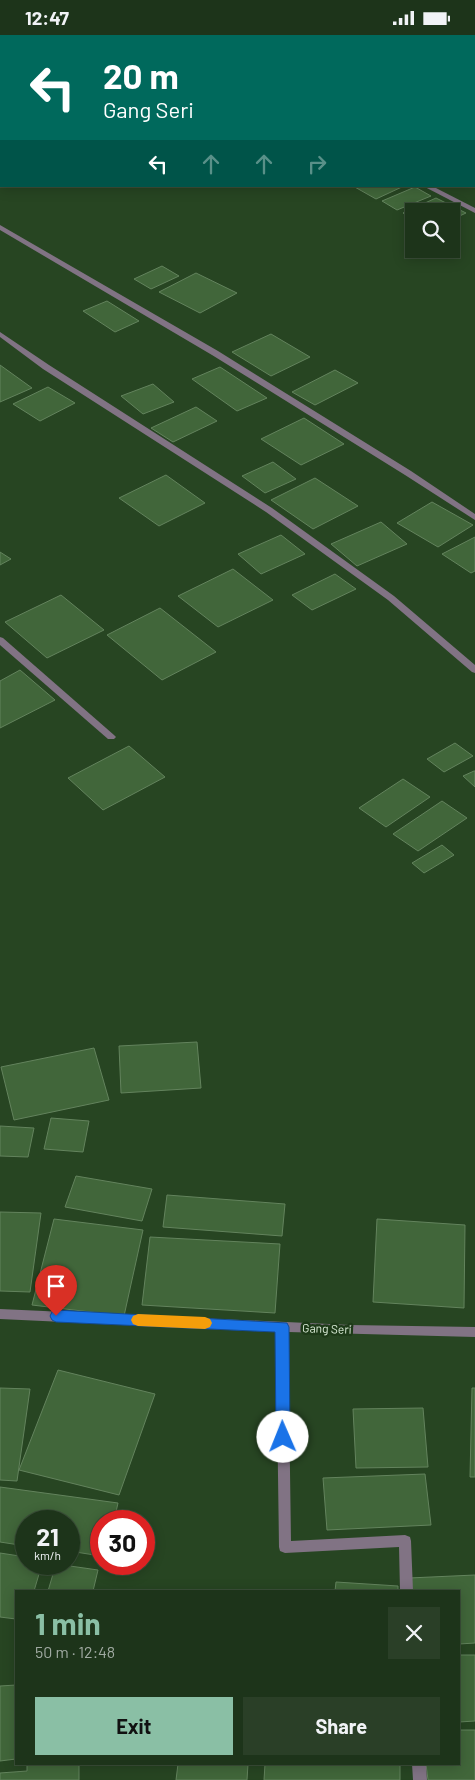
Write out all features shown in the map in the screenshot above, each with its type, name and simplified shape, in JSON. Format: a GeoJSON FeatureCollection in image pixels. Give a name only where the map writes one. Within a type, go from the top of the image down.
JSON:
{"type":"FeatureCollection","features":[{"type":"Feature","properties":{"kind":"street"},"geometry":{"type":"LineString","coordinates":[[428,187],[475,211]]}},
{"type":"Feature","properties":{"kind":"street"},"geometry":{"type":"LineString","coordinates":[[0,227],[215,353],[408,473],[475,518]]}},
{"type":"Feature","properties":{"kind":"street"},"geometry":{"type":"LineString","coordinates":[[0,334],[46,367],[269,510],[391,598],[475,669]]}},
{"type":"Feature","properties":{"kind":"street"},"geometry":{"type":"LineString","coordinates":[[0,641],[111,737]]}},
{"type":"Feature","properties":{"kind":"street","name":"Gang Seri"},"geometry":{"type":"LineString","coordinates":[[0,1313],[282,1327],[475,1332]]}},
{"type":"Feature","properties":{"kind":"street"},"geometry":{"type":"LineString","coordinates":[[282,1327],[285,1547],[404,1541],[407,1590]]}},
{"type":"Feature","properties":{"kind":"street"},"geometry":{"type":"LineString","coordinates":[[419,1765],[420,1780]]}},
{"type":"Feature","properties":{"kind":"building"},"geometry":{"type":"Polygon","coordinates":[[[355,187],[402,187],[376,199],[355,187]]]}},
{"type":"Feature","properties":{"kind":"building"},"geometry":{"type":"Polygon","coordinates":[[[415,187],[431,196],[414,203],[405,203],[405,207],[397,210],[382,201],[415,187]]]}},
{"type":"Feature","properties":{"kind":"building"},"geometry":{"type":"Polygon","coordinates":[[[436,198],[446,203],[425,203],[436,198]]]}},
{"type":"Feature","properties":{"kind":"building"},"geometry":{"type":"Polygon","coordinates":[[[460,210],[466,213],[460,216],[460,210]]]}},
{"type":"Feature","properties":{"kind":"building"},"geometry":{"type":"Polygon","coordinates":[[[162,266],[179,276],[151,289],[134,279],[162,266]]]}},
{"type":"Feature","properties":{"kind":"building"},"geometry":{"type":"Polygon","coordinates":[[[196,273],[237,293],[200,313],[159,292],[196,273]]]}},
{"type":"Feature","properties":{"kind":"building"},"geometry":{"type":"Polygon","coordinates":[[[107,301],[139,321],[115,332],[83,311],[107,301]]]}},
{"type":"Feature","properties":{"kind":"building"},"geometry":{"type":"Polygon","coordinates":[[[271,334],[310,357],[271,376],[232,352],[271,334]]]}},
{"type":"Feature","properties":{"kind":"building"},"geometry":{"type":"Polygon","coordinates":[[[0,365],[32,388],[0,402],[0,365]]]}},
{"type":"Feature","properties":{"kind":"building"},"geometry":{"type":"Polygon","coordinates":[[[220,367],[267,398],[237,411],[192,379],[220,367]]]}},
{"type":"Feature","properties":{"kind":"building"},"geometry":{"type":"Polygon","coordinates":[[[335,370],[358,383],[315,405],[292,392],[335,370]]]}},
{"type":"Feature","properties":{"kind":"building"},"geometry":{"type":"Polygon","coordinates":[[[153,384],[174,402],[143,414],[121,396],[153,384]]]}},
{"type":"Feature","properties":{"kind":"building"},"geometry":{"type":"Polygon","coordinates":[[[48,387],[75,403],[40,421],[13,404],[48,387]]]}},
{"type":"Feature","properties":{"kind":"building"},"geometry":{"type":"Polygon","coordinates":[[[196,407],[217,421],[173,442],[151,428],[196,407]]]}},
{"type":"Feature","properties":{"kind":"building"},"geometry":{"type":"Polygon","coordinates":[[[304,418],[344,444],[301,465],[261,439],[304,418]]]}},
{"type":"Feature","properties":{"kind":"building"},"geometry":{"type":"Polygon","coordinates":[[[273,462],[296,479],[265,493],[242,476],[273,462]]]}},
{"type":"Feature","properties":{"kind":"building"},"geometry":{"type":"Polygon","coordinates":[[[166,475],[205,503],[159,526],[119,498],[166,475]]]}},
{"type":"Feature","properties":{"kind":"building"},"geometry":{"type":"Polygon","coordinates":[[[315,478],[358,506],[313,529],[271,500],[315,478]]]}},
{"type":"Feature","properties":{"kind":"building"},"geometry":{"type":"Polygon","coordinates":[[[432,502],[473,525],[438,547],[397,523],[432,502]]]}},
{"type":"Feature","properties":{"kind":"building"},"geometry":{"type":"Polygon","coordinates":[[[381,522],[407,544],[357,566],[331,544],[381,522]]]}},
{"type":"Feature","properties":{"kind":"building"},"geometry":{"type":"Polygon","coordinates":[[[281,535],[305,554],[261,574],[238,554],[281,535]]]}},
{"type":"Feature","properties":{"kind":"building"},"geometry":{"type":"Polygon","coordinates":[[[475,537],[475,571],[471,573],[442,554],[475,537]]]}},
{"type":"Feature","properties":{"kind":"building"},"geometry":{"type":"Polygon","coordinates":[[[0,552],[11,559],[0,565],[0,552]]]}},
{"type":"Feature","properties":{"kind":"building"},"geometry":{"type":"Polygon","coordinates":[[[233,569],[273,600],[218,627],[178,596],[233,569]]]}},
{"type":"Feature","properties":{"kind":"building"},"geometry":{"type":"Polygon","coordinates":[[[335,574],[356,589],[312,610],[292,595],[335,574]]]}},
{"type":"Feature","properties":{"kind":"building"},"geometry":{"type":"Polygon","coordinates":[[[61,595],[104,630],[47,658],[5,622],[61,595]]]}},
{"type":"Feature","properties":{"kind":"building"},"geometry":{"type":"Polygon","coordinates":[[[160,608],[216,652],[162,680],[107,635],[160,608]]]}},
{"type":"Feature","properties":{"kind":"building"},"geometry":{"type":"Polygon","coordinates":[[[20,670],[55,700],[0,728],[0,681],[20,670]]]}},
{"type":"Feature","properties":{"kind":"building"},"geometry":{"type":"Polygon","coordinates":[[[455,743],[473,756],[444,772],[427,759],[455,743]]]}},
{"type":"Feature","properties":{"kind":"building"},"geometry":{"type":"Polygon","coordinates":[[[129,746],[165,777],[103,810],[68,778],[129,746]]]}},
{"type":"Feature","properties":{"kind":"building"},"geometry":{"type":"Polygon","coordinates":[[[475,771],[475,787],[463,776],[475,771]]]}},
{"type":"Feature","properties":{"kind":"building"},"geometry":{"type":"Polygon","coordinates":[[[403,779],[430,797],[386,827],[359,808],[403,779]]]}},
{"type":"Feature","properties":{"kind":"building"},"geometry":{"type":"Polygon","coordinates":[[[442,801],[467,818],[418,851],[393,834],[442,801]]]}},
{"type":"Feature","properties":{"kind":"building"},"geometry":{"type":"Polygon","coordinates":[[[442,845],[454,855],[424,873],[412,863],[442,845]]]}},
{"type":"Feature","properties":{"kind":"building"},"geometry":{"type":"Polygon","coordinates":[[[197,1042],[201,1088],[121,1093],[119,1046],[197,1042]]]}},
{"type":"Feature","properties":{"kind":"building"},"geometry":{"type":"Polygon","coordinates":[[[94,1048],[109,1100],[14,1120],[1,1067],[94,1048]]]}},
{"type":"Feature","properties":{"kind":"building"},"geometry":{"type":"Polygon","coordinates":[[[51,1118],[89,1121],[83,1152],[44,1149],[51,1118]]]}},
{"type":"Feature","properties":{"kind":"building"},"geometry":{"type":"Polygon","coordinates":[[[0,1126],[34,1128],[28,1157],[0,1156],[0,1126]]]}},
{"type":"Feature","properties":{"kind":"building"},"geometry":{"type":"Polygon","coordinates":[[[76,1176],[152,1189],[142,1221],[65,1207],[76,1176]]]}},
{"type":"Feature","properties":{"kind":"building"},"geometry":{"type":"Polygon","coordinates":[[[167,1195],[285,1204],[282,1236],[163,1227],[167,1195]]]}},
{"type":"Feature","properties":{"kind":"building"},"geometry":{"type":"Polygon","coordinates":[[[0,1212],[41,1213],[30,1292],[0,1291],[0,1212]]]}},
{"type":"Feature","properties":{"kind":"building"},"geometry":{"type":"Polygon","coordinates":[[[54,1219],[143,1230],[124,1316],[32,1305],[54,1219]]]}},
{"type":"Feature","properties":{"kind":"building"},"geometry":{"type":"Polygon","coordinates":[[[377,1219],[465,1225],[464,1308],[373,1302],[377,1219]]]}},
{"type":"Feature","properties":{"kind":"building"},"geometry":{"type":"Polygon","coordinates":[[[150,1237],[280,1244],[275,1313],[142,1305],[150,1237]]]}},
{"type":"Feature","properties":{"kind":"building"},"geometry":{"type":"Polygon","coordinates":[[[58,1370],[155,1394],[119,1495],[19,1470],[58,1370]]]}},
{"type":"Feature","properties":{"kind":"building"},"geometry":{"type":"Polygon","coordinates":[[[0,1388],[30,1389],[17,1481],[0,1480],[0,1388]]]}},
{"type":"Feature","properties":{"kind":"building"},"geometry":{"type":"Polygon","coordinates":[[[472,1388],[475,1388],[475,1477],[470,1477],[472,1388]]]}},
{"type":"Feature","properties":{"kind":"building"},"geometry":{"type":"Polygon","coordinates":[[[423,1408],[428,1467],[356,1468],[353,1409],[423,1408]]]}},
{"type":"Feature","properties":{"kind":"building"},"geometry":{"type":"Polygon","coordinates":[[[425,1474],[431,1525],[327,1530],[323,1478],[425,1474]]]}},
{"type":"Feature","properties":{"kind":"building"},"geometry":{"type":"Polygon","coordinates":[[[0,1487],[118,1503],[116,1510],[90,1510],[90,1554],[80,1553],[80,1510],[15,1510],[15,1544],[0,1542],[0,1487]]]}},
{"type":"Feature","properties":{"kind":"building"},"geometry":{"type":"Polygon","coordinates":[[[0,1553],[15,1555],[15,1575],[39,1575],[34,1590],[15,1590],[15,1619],[0,1617],[0,1553]]]}},
{"type":"Feature","properties":{"kind":"building"},"geometry":{"type":"Polygon","coordinates":[[[80,1567],[90,1569],[90,1575],[97,1575],[93,1590],[48,1590],[53,1575],[80,1575],[80,1567]]]}},
{"type":"Feature","properties":{"kind":"building"},"geometry":{"type":"Polygon","coordinates":[[[475,1575],[475,1643],[460,1644],[460,1590],[410,1590],[409,1578],[475,1575]]]}},
{"type":"Feature","properties":{"kind":"building"},"geometry":{"type":"Polygon","coordinates":[[[336,1582],[398,1586],[398,1590],[335,1590],[336,1582]]]}},
{"type":"Feature","properties":{"kind":"building"},"geometry":{"type":"Polygon","coordinates":[[[460,1655],[475,1655],[475,1721],[460,1722],[460,1655]]]}},
{"type":"Feature","properties":{"kind":"building"},"geometry":{"type":"Polygon","coordinates":[[[15,1685],[15,1759],[0,1761],[0,1686],[15,1685]]]}},
{"type":"Feature","properties":{"kind":"building"},"geometry":{"type":"Polygon","coordinates":[[[460,1730],[475,1730],[475,1780],[428,1780],[426,1765],[460,1765],[460,1730]]]}},
{"type":"Feature","properties":{"kind":"building"},"geometry":{"type":"Polygon","coordinates":[[[27,1765],[79,1765],[79,1780],[0,1780],[0,1773],[27,1771],[27,1765]]]}},
{"type":"Feature","properties":{"kind":"building"},"geometry":{"type":"Polygon","coordinates":[[[178,1765],[248,1765],[247,1780],[176,1780],[178,1765]]]}},
{"type":"Feature","properties":{"kind":"building"},"geometry":{"type":"Polygon","coordinates":[[[265,1765],[400,1765],[400,1780],[264,1780],[265,1765]]]}},
{"type":"Feature","properties":{"kind":"slow traffic"},"geometry":{"type":"LineString","coordinates":[[138,1320],[205,1323]]}},
{"type":"Feature","properties":{"kind":"route"},"geometry":{"type":"LineString","coordinates":[[56,1316],[282,1327],[283,1437]]}}]}
